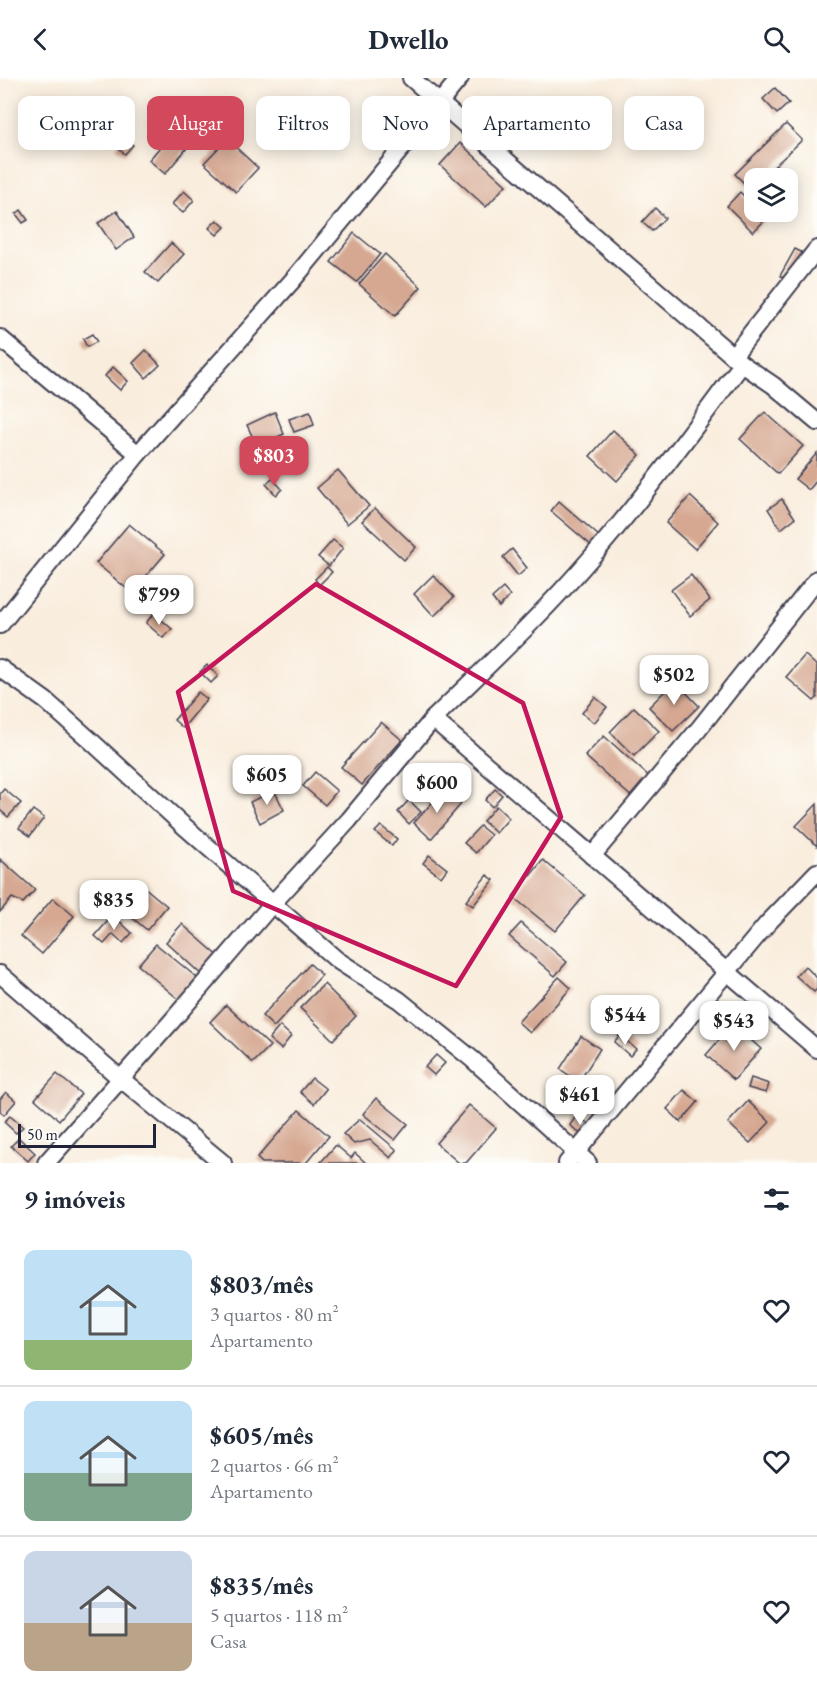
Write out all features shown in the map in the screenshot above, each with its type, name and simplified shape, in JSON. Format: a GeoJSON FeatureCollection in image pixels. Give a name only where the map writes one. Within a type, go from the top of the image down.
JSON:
{"type":"FeatureCollection","features":[{"type":"Feature","properties":{"kind":"street"},"geometry":{"type":"LineString","coordinates":[[411,78],[430,96]]}},
{"type":"Feature","properties":{"kind":"street"},"geometry":{"type":"LineString","coordinates":[[445,96],[460,78]]}},
{"type":"Feature","properties":{"kind":"street"},"geometry":{"type":"LineString","coordinates":[[450,113],[737,360],[773,385],[817,422]]}},
{"type":"Feature","properties":{"kind":"street"},"geometry":{"type":"LineString","coordinates":[[0,625],[138,454],[292,281],[401,150]]}},
{"type":"Feature","properties":{"kind":"street"},"geometry":{"type":"LineString","coordinates":[[46,1163],[273,903],[349,820],[433,720],[521,633],[589,561],[621,523],[817,249]]}},
{"type":"Feature","properties":{"kind":"street"},"geometry":{"type":"LineString","coordinates":[[0,338],[138,454]]}},
{"type":"Feature","properties":{"kind":"street"},"geometry":{"type":"LineString","coordinates":[[592,856],[698,730],[817,579]]}},
{"type":"Feature","properties":{"kind":"street"},"geometry":{"type":"LineString","coordinates":[[0,668],[64,717],[337,960],[399,1000],[472,1059],[577,1159],[767,924],[817,872]]}},
{"type":"Feature","properties":{"kind":"street"},"geometry":{"type":"LineString","coordinates":[[433,720],[817,1048]]}},
{"type":"Feature","properties":{"kind":"street"},"geometry":{"type":"LineString","coordinates":[[0,974],[121,1079],[224,1163]]}},
{"type":"Feature","properties":{"kind":"highlighted area"},"geometry":{"type":"Polygon","coordinates":[[[316,584],[523,703],[561,817],[456,986],[233,891],[178,692],[316,584]]]}},
{"type":"Feature","properties":{"kind":"building"},"geometry":{"type":"Polygon","coordinates":[[[775,88],[789,103],[777,114],[763,99],[775,88]]]}},
{"type":"Feature","properties":{"kind":"building"},"geometry":{"type":"Polygon","coordinates":[[[786,124],[802,140],[773,168],[744,168],[744,183],[735,174],[786,124]]]}},
{"type":"Feature","properties":{"kind":"building"},"geometry":{"type":"Polygon","coordinates":[[[460,143],[462,150],[468,150],[506,185],[486,207],[440,165],[460,143]]]}},
{"type":"Feature","properties":{"kind":"building"},"geometry":{"type":"Polygon","coordinates":[[[157,150],[185,150],[165,174],[149,160],[157,150]]]}},
{"type":"Feature","properties":{"kind":"building"},"geometry":{"type":"Polygon","coordinates":[[[216,150],[239,150],[258,168],[236,192],[204,163],[216,150]]]}},
{"type":"Feature","properties":{"kind":"building"},"geometry":{"type":"Polygon","coordinates":[[[184,191],[194,200],[183,213],[172,204],[184,191]]]}},
{"type":"Feature","properties":{"kind":"building"},"geometry":{"type":"Polygon","coordinates":[[[740,192],[744,196],[744,222],[763,222],[753,232],[727,206],[740,192]]]}},
{"type":"Feature","properties":{"kind":"building"},"geometry":{"type":"Polygon","coordinates":[[[655,208],[665,218],[652,231],[642,222],[655,208]]]}},
{"type":"Feature","properties":{"kind":"building"},"geometry":{"type":"Polygon","coordinates":[[[21,210],[28,220],[23,223],[16,214],[21,210]]]}},
{"type":"Feature","properties":{"kind":"building"},"geometry":{"type":"Polygon","coordinates":[[[117,211],[134,237],[116,250],[98,223],[117,211]]]}},
{"type":"Feature","properties":{"kind":"building"},"geometry":{"type":"Polygon","coordinates":[[[217,220],[225,227],[217,235],[209,228],[217,220]]]}},
{"type":"Feature","properties":{"kind":"building"},"geometry":{"type":"Polygon","coordinates":[[[354,233],[380,254],[357,282],[331,262],[354,233]]]}},
{"type":"Feature","properties":{"kind":"building"},"geometry":{"type":"Polygon","coordinates":[[[171,243],[184,254],[158,283],[145,272],[171,243]]]}},
{"type":"Feature","properties":{"kind":"building"},"geometry":{"type":"Polygon","coordinates":[[[795,249],[805,254],[791,281],[780,276],[795,249]]]}},
{"type":"Feature","properties":{"kind":"building"},"geometry":{"type":"Polygon","coordinates":[[[385,254],[421,287],[395,316],[359,284],[385,254]]]}},
{"type":"Feature","properties":{"kind":"building"},"geometry":{"type":"Polygon","coordinates":[[[92,334],[97,342],[87,347],[83,339],[92,334]]]}},
{"type":"Feature","properties":{"kind":"building"},"geometry":{"type":"Polygon","coordinates":[[[146,350],[160,365],[146,378],[133,363],[146,350]]]}},
{"type":"Feature","properties":{"kind":"building"},"geometry":{"type":"Polygon","coordinates":[[[113,367],[128,381],[120,390],[105,376],[113,367]]]}},
{"type":"Feature","properties":{"kind":"building"},"geometry":{"type":"Polygon","coordinates":[[[275,412],[284,434],[257,446],[247,425],[275,412]]]}},
{"type":"Feature","properties":{"kind":"building"},"geometry":{"type":"Polygon","coordinates":[[[310,412],[314,425],[294,432],[289,419],[310,412]]]}},
{"type":"Feature","properties":{"kind":"building"},"geometry":{"type":"Polygon","coordinates":[[[765,412],[803,446],[778,474],[740,439],[765,412]]]}},
{"type":"Feature","properties":{"kind":"building"},"geometry":{"type":"Polygon","coordinates":[[[613,430],[640,455],[617,481],[590,456],[613,430]]]}},
{"type":"Feature","properties":{"kind":"building"},"geometry":{"type":"Polygon","coordinates":[[[817,453],[817,480],[809,490],[795,479],[817,453]]]}},
{"type":"Feature","properties":{"kind":"building"},"geometry":{"type":"Polygon","coordinates":[[[338,470],[369,506],[347,524],[317,488],[338,470]]]}},
{"type":"Feature","properties":{"kind":"building"},"geometry":{"type":"Polygon","coordinates":[[[272,478],[282,489],[276,495],[266,484],[272,478]]]}},
{"type":"Feature","properties":{"kind":"building"},"geometry":{"type":"Polygon","coordinates":[[[690,496],[718,522],[695,549],[666,523],[690,496]]]}},
{"type":"Feature","properties":{"kind":"building"},"geometry":{"type":"Polygon","coordinates":[[[782,499],[795,518],[781,529],[768,509],[782,499]]]}},
{"type":"Feature","properties":{"kind":"building"},"geometry":{"type":"Polygon","coordinates":[[[559,501],[600,537],[592,546],[551,511],[559,501]]]}},
{"type":"Feature","properties":{"kind":"building"},"geometry":{"type":"Polygon","coordinates":[[[375,508],[416,547],[404,560],[362,521],[375,508]]]}},
{"type":"Feature","properties":{"kind":"building"},"geometry":{"type":"Polygon","coordinates":[[[129,524],[165,554],[132,593],[96,563],[129,524]]]}},
{"type":"Feature","properties":{"kind":"building"},"geometry":{"type":"Polygon","coordinates":[[[333,540],[343,548],[329,566],[318,557],[333,540]]]}},
{"type":"Feature","properties":{"kind":"building"},"geometry":{"type":"Polygon","coordinates":[[[512,549],[527,568],[518,576],[503,557],[512,549]]]}},
{"type":"Feature","properties":{"kind":"building"},"geometry":{"type":"Polygon","coordinates":[[[327,567],[332,572],[319,585],[315,579],[327,567]]]}},
{"type":"Feature","properties":{"kind":"building"},"geometry":{"type":"Polygon","coordinates":[[[433,575],[454,597],[434,616],[414,594],[433,575]]]}},
{"type":"Feature","properties":{"kind":"building"},"geometry":{"type":"Polygon","coordinates":[[[691,575],[710,600],[690,616],[671,590],[691,575]]]}},
{"type":"Feature","properties":{"kind":"building"},"geometry":{"type":"Polygon","coordinates":[[[503,588],[510,596],[499,607],[492,598],[503,588]]]}},
{"type":"Feature","properties":{"kind":"building"},"geometry":{"type":"Polygon","coordinates":[[[154,613],[172,629],[163,638],[146,623],[154,613]]]}},
{"type":"Feature","properties":{"kind":"building"},"geometry":{"type":"Polygon","coordinates":[[[805,655],[817,666],[817,698],[814,701],[786,677],[805,655]]]}},
{"type":"Feature","properties":{"kind":"building"},"geometry":{"type":"Polygon","coordinates":[[[207,665],[218,676],[211,683],[200,672],[207,665]]]}},
{"type":"Feature","properties":{"kind":"building"},"geometry":{"type":"Polygon","coordinates":[[[675,681],[699,706],[673,731],[649,707],[675,681]]]}},
{"type":"Feature","properties":{"kind":"building"},"geometry":{"type":"Polygon","coordinates":[[[198,692],[207,699],[183,728],[174,720],[198,692]]]}},
{"type":"Feature","properties":{"kind":"building"},"geometry":{"type":"Polygon","coordinates":[[[595,697],[607,707],[594,723],[582,713],[595,697]]]}},
{"type":"Feature","properties":{"kind":"building"},"geometry":{"type":"Polygon","coordinates":[[[634,707],[659,731],[634,756],[610,732],[634,707]]]}},
{"type":"Feature","properties":{"kind":"building"},"geometry":{"type":"Polygon","coordinates":[[[381,722],[402,740],[362,785],[341,767],[381,722]]]}},
{"type":"Feature","properties":{"kind":"building"},"geometry":{"type":"Polygon","coordinates":[[[604,736],[652,779],[634,799],[585,756],[604,736]]]}},
{"type":"Feature","properties":{"kind":"building"},"geometry":{"type":"Polygon","coordinates":[[[315,772],[337,791],[325,805],[303,786],[315,772]]]}},
{"type":"Feature","properties":{"kind":"building"},"geometry":{"type":"Polygon","coordinates":[[[4,789],[21,803],[8,817],[0,810],[0,794],[4,789]]]}},
{"type":"Feature","properties":{"kind":"building"},"geometry":{"type":"Polygon","coordinates":[[[444,789],[461,804],[431,839],[414,823],[444,789]]]}},
{"type":"Feature","properties":{"kind":"building"},"geometry":{"type":"Polygon","coordinates":[[[495,789],[502,795],[492,807],[485,800],[495,789]]]}},
{"type":"Feature","properties":{"kind":"building"},"geometry":{"type":"Polygon","coordinates":[[[274,790],[284,810],[260,823],[250,802],[274,790]]]}},
{"type":"Feature","properties":{"kind":"building"},"geometry":{"type":"Polygon","coordinates":[[[409,800],[421,812],[409,824],[398,812],[409,800]]]}},
{"type":"Feature","properties":{"kind":"building"},"geometry":{"type":"Polygon","coordinates":[[[817,804],[817,846],[796,826],[817,804]]]}},
{"type":"Feature","properties":{"kind":"building"},"geometry":{"type":"Polygon","coordinates":[[[496,806],[509,818],[496,833],[483,821],[496,806]]]}},
{"type":"Feature","properties":{"kind":"building"},"geometry":{"type":"Polygon","coordinates":[[[33,810],[44,818],[30,836],[19,828],[33,810]]]}},
{"type":"Feature","properties":{"kind":"building"},"geometry":{"type":"Polygon","coordinates":[[[381,826],[397,839],[392,846],[375,832],[381,826]]]}},
{"type":"Feature","properties":{"kind":"building"},"geometry":{"type":"Polygon","coordinates":[[[480,826],[491,835],[476,853],[464,843],[480,826]]]}},
{"type":"Feature","properties":{"kind":"building"},"geometry":{"type":"Polygon","coordinates":[[[429,855],[447,869],[441,877],[423,863],[429,855]]]}},
{"type":"Feature","properties":{"kind":"building"},"geometry":{"type":"Polygon","coordinates":[[[0,859],[35,890],[23,903],[12,898],[0,912],[0,859]]]}},
{"type":"Feature","properties":{"kind":"building"},"geometry":{"type":"Polygon","coordinates":[[[543,860],[585,895],[555,931],[513,897],[543,860]]]}},
{"type":"Feature","properties":{"kind":"building"},"geometry":{"type":"Polygon","coordinates":[[[487,875],[494,880],[473,906],[466,901],[487,875]]]}},
{"type":"Feature","properties":{"kind":"building"},"geometry":{"type":"Polygon","coordinates":[[[144,887],[167,906],[147,930],[124,911],[144,887]]]}},
{"type":"Feature","properties":{"kind":"building"},"geometry":{"type":"Polygon","coordinates":[[[53,898],[74,916],[42,954],[21,936],[53,898]]]}},
{"type":"Feature","properties":{"kind":"building"},"geometry":{"type":"Polygon","coordinates":[[[113,915],[132,933],[123,943],[113,934],[104,944],[95,936],[113,915]]]}},
{"type":"Feature","properties":{"kind":"building"},"geometry":{"type":"Polygon","coordinates":[[[521,923],[567,962],[555,976],[509,936],[521,923]]]}},
{"type":"Feature","properties":{"kind":"building"},"geometry":{"type":"Polygon","coordinates":[[[182,924],[222,959],[205,978],[166,942],[182,924]]]}},
{"type":"Feature","properties":{"kind":"building"},"geometry":{"type":"Polygon","coordinates":[[[156,944],[201,981],[183,1003],[138,965],[156,944]]]}},
{"type":"Feature","properties":{"kind":"building"},"geometry":{"type":"Polygon","coordinates":[[[310,964],[322,975],[274,1027],[262,1016],[310,964]]]}},
{"type":"Feature","properties":{"kind":"building"},"geometry":{"type":"Polygon","coordinates":[[[805,966],[817,978],[817,989],[814,992],[796,976],[805,966]]]}},
{"type":"Feature","properties":{"kind":"building"},"geometry":{"type":"Polygon","coordinates":[[[559,977],[571,988],[530,1033],[518,1022],[559,977]]]}},
{"type":"Feature","properties":{"kind":"building"},"geometry":{"type":"Polygon","coordinates":[[[324,984],[356,1016],[333,1040],[300,1008],[324,984]]]}},
{"type":"Feature","properties":{"kind":"building"},"geometry":{"type":"Polygon","coordinates":[[[226,1005],[270,1046],[253,1063],[210,1022],[226,1005]]]}},
{"type":"Feature","properties":{"kind":"building"},"geometry":{"type":"Polygon","coordinates":[[[733,1024],[761,1049],[734,1080],[706,1055],[733,1024]]]}},
{"type":"Feature","properties":{"kind":"building"},"geometry":{"type":"Polygon","coordinates":[[[280,1026],[291,1036],[281,1049],[269,1039],[280,1026]]]}},
{"type":"Feature","properties":{"kind":"building"},"geometry":{"type":"Polygon","coordinates":[[[620,1035],[636,1049],[630,1056],[614,1042],[620,1035]]]}},
{"type":"Feature","properties":{"kind":"building"},"geometry":{"type":"Polygon","coordinates":[[[581,1036],[600,1049],[579,1082],[560,1069],[581,1036]]]}},
{"type":"Feature","properties":{"kind":"building"},"geometry":{"type":"Polygon","coordinates":[[[436,1055],[445,1063],[434,1075],[425,1067],[436,1055]]]}},
{"type":"Feature","properties":{"kind":"building"},"geometry":{"type":"Polygon","coordinates":[[[57,1074],[81,1094],[59,1120],[35,1099],[57,1074]]]}},
{"type":"Feature","properties":{"kind":"building"},"geometry":{"type":"Polygon","coordinates":[[[312,1078],[326,1089],[314,1104],[300,1092],[312,1078]]]}},
{"type":"Feature","properties":{"kind":"building"},"geometry":{"type":"Polygon","coordinates":[[[751,1078],[769,1084],[766,1093],[748,1088],[751,1078]]]}},
{"type":"Feature","properties":{"kind":"building"},"geometry":{"type":"Polygon","coordinates":[[[684,1090],[698,1102],[681,1122],[667,1109],[684,1090]]]}},
{"type":"Feature","properties":{"kind":"building"},"geometry":{"type":"Polygon","coordinates":[[[6,1092],[16,1101],[4,1115],[0,1111],[0,1099],[6,1092]]]}},
{"type":"Feature","properties":{"kind":"building"},"geometry":{"type":"Polygon","coordinates":[[[376,1098],[408,1124],[395,1140],[363,1114],[376,1098]]]}},
{"type":"Feature","properties":{"kind":"building"},"geometry":{"type":"Polygon","coordinates":[[[748,1101],[770,1122],[750,1143],[728,1123],[748,1101]]]}},
{"type":"Feature","properties":{"kind":"building"},"geometry":{"type":"Polygon","coordinates":[[[469,1105],[496,1128],[466,1163],[459,1163],[436,1143],[469,1105]]]}},
{"type":"Feature","properties":{"kind":"building"},"geometry":{"type":"Polygon","coordinates":[[[299,1110],[329,1136],[306,1163],[262,1163],[257,1158],[299,1110]]]}},
{"type":"Feature","properties":{"kind":"building"},"geometry":{"type":"Polygon","coordinates":[[[577,1115],[591,1126],[583,1136],[570,1125],[577,1115]]]}},
{"type":"Feature","properties":{"kind":"building"},"geometry":{"type":"Polygon","coordinates":[[[10,1116],[23,1127],[16,1133],[4,1122],[10,1116]]]}},
{"type":"Feature","properties":{"kind":"building"},"geometry":{"type":"Polygon","coordinates":[[[360,1119],[397,1150],[391,1158],[370,1140],[354,1144],[343,1134],[360,1119]]]}},
{"type":"Feature","properties":{"kind":"building"},"geometry":{"type":"Polygon","coordinates":[[[19,1138],[35,1153],[28,1161],[11,1146],[19,1138]]]}},
{"type":"Feature","properties":{"kind":"building"},"geometry":{"type":"Polygon","coordinates":[[[336,1145],[351,1158],[355,1153],[366,1163],[320,1163],[336,1145]]]}}]}
